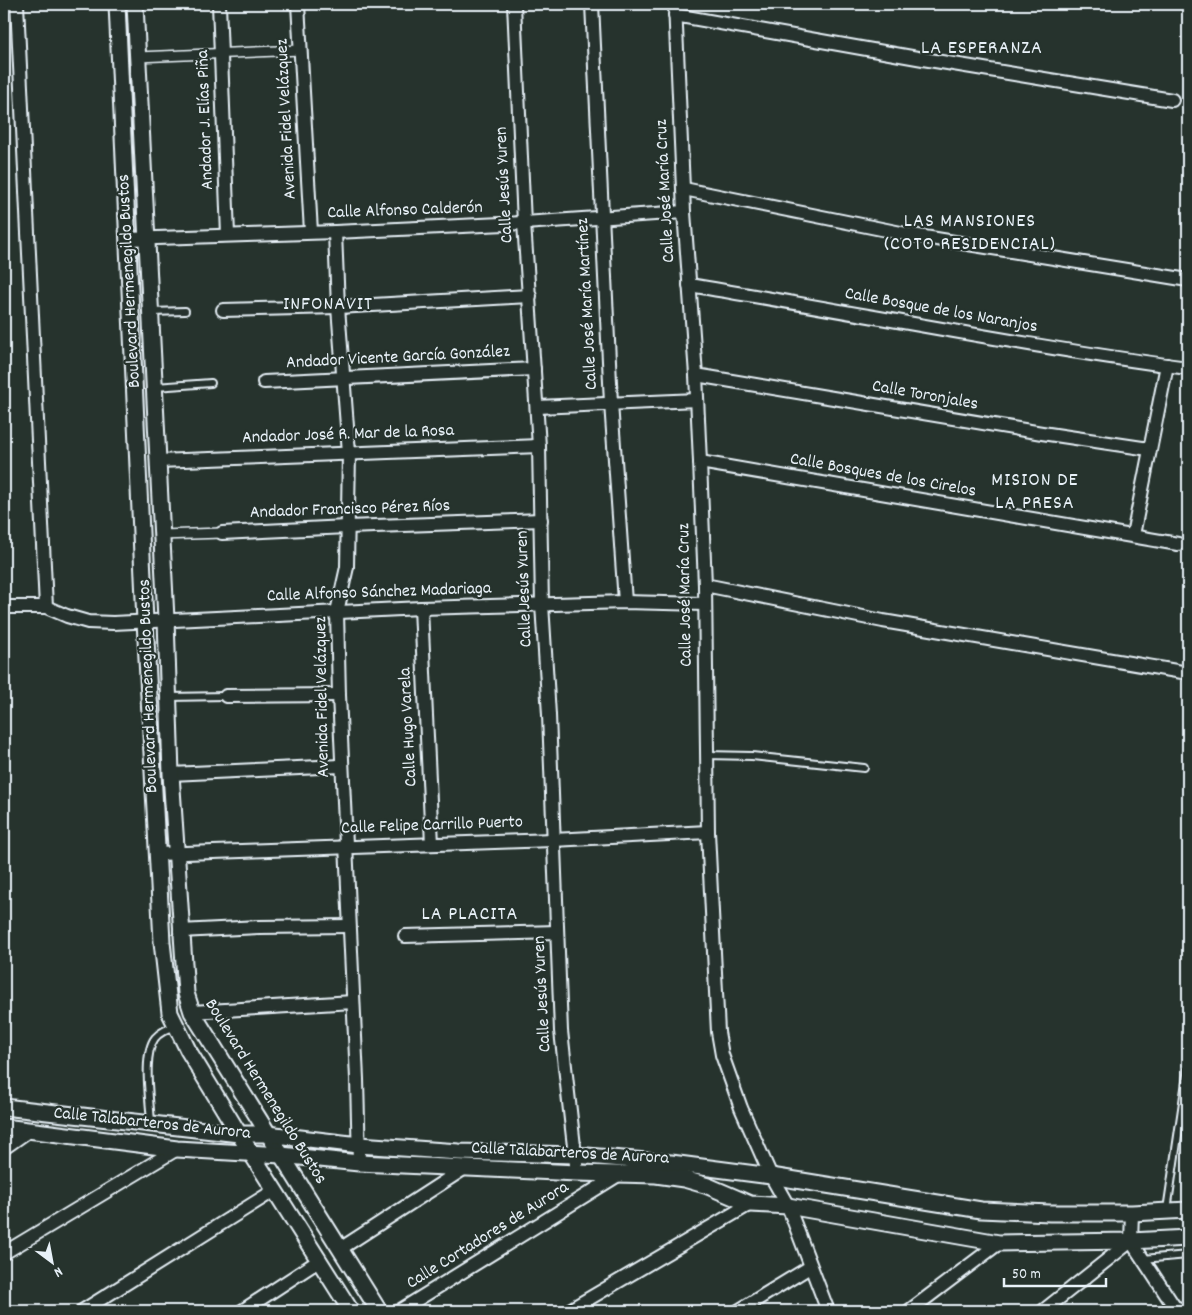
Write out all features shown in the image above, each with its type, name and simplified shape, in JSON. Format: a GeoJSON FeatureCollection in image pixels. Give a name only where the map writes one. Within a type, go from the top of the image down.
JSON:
{"type":"FeatureCollection","features":[{"type":"Feature","properties":{"kind":"street"},"geometry":{"type":"LineString","coordinates":[[4,607],[46,607],[17,4]]}},
{"type":"Feature","properties":{"kind":"street","name":"Boulevard Hermenegildo Bustos"},"geometry":{"type":"LineString","coordinates":[[117,4],[145,620],[165,977],[170,1013],[239,1134],[352,1311]]}},
{"type":"Feature","properties":{"kind":"street","name":"Boulevard Hermenegildo Bustos"},"geometry":{"type":"LineString","coordinates":[[135,4],[166,619],[175,853],[186,993],[192,1012],[379,1311]]}},
{"type":"Feature","properties":{"kind":"street","name":"Andador J. Elías Piña"},"geometry":{"type":"LineString","coordinates":[[218,4],[228,235]]}},
{"type":"Feature","properties":{"kind":"street","name":"Avenida Fidel Velázquez"},"geometry":{"type":"LineString","coordinates":[[298,4],[310,232]]}},
{"type":"Feature","properties":{"kind":"street","name":"Calle Jesús Yuren"},"geometry":{"type":"LineString","coordinates":[[514,4],[524,223],[539,446],[542,604],[549,716],[561,1031],[577,1173]]}},
{"type":"Feature","properties":{"kind":"street","name":"Calle José María Martínez"},"geometry":{"type":"LineString","coordinates":[[592,4],[611,403],[625,602]]}},
{"type":"Feature","properties":{"kind":"street"},"geometry":{"type":"LineString","coordinates":[[675,9],[932,61],[1172,100]]}},
{"type":"Feature","properties":{"kind":"street","name":"Calle José María Cruz"},"geometry":{"type":"LineString","coordinates":[[675,9],[684,212],[696,375],[700,462],[705,585],[708,832],[718,1032],[722,1055],[737,1099],[771,1176],[788,1206],[828,1311]]}},
{"type":"Feature","properties":{"kind":"street"},"geometry":{"type":"LineString","coordinates":[[137,57],[301,50]]}},
{"type":"Feature","properties":{"kind":"street"},"geometry":{"type":"LineString","coordinates":[[684,189],[906,234],[1188,280]]}},
{"type":"Feature","properties":{"kind":"street","name":"Calle Alfonso Calderón"},"geometry":{"type":"LineString","coordinates":[[127,238],[335,232],[524,223],[684,212]]}},
{"type":"Feature","properties":{"kind":"street","name":"Avenida Fidel Velázquez"},"geometry":{"type":"LineString","coordinates":[[335,232],[338,307],[349,453],[347,567],[337,612],[341,766],[359,1163]]}},
{"type":"Feature","properties":{"kind":"street","name":"Calle Bosque de los Naranjos"},"geometry":{"type":"LineString","coordinates":[[689,285],[813,305],[936,329],[1188,368]]}},
{"type":"Feature","properties":{"kind":"street"},"geometry":{"type":"LineString","coordinates":[[223,310],[338,307],[530,296]]}},
{"type":"Feature","properties":{"kind":"street"},"geometry":{"type":"LineString","coordinates":[[1133,536],[1167,365]]}},
{"type":"Feature","properties":{"kind":"street","name":"Andador Vicente García González"},"geometry":{"type":"LineString","coordinates":[[264,382],[534,369]]}},
{"type":"Feature","properties":{"kind":"street","name":"Calle Toronjales"},"geometry":{"type":"LineString","coordinates":[[696,375],[1150,449]]}},
{"type":"Feature","properties":{"kind":"street"},"geometry":{"type":"LineString","coordinates":[[536,407],[697,400]]}},
{"type":"Feature","properties":{"kind":"street"},"geometry":{"type":"LineString","coordinates":[[137,435],[156,435]]}},
{"type":"Feature","properties":{"kind":"street","name":"Andador José R. Mar de la Rosa"},"geometry":{"type":"LineString","coordinates":[[158,461],[539,446]]}},
{"type":"Feature","properties":{"kind":"street","name":"Calle Bosques de los Cirelos"},"geometry":{"type":"LineString","coordinates":[[700,462],[1178,544]]}},
{"type":"Feature","properties":{"kind":"street","name":"Andador Francisco Pérez Ríos"},"geometry":{"type":"LineString","coordinates":[[162,535],[541,520]]}},
{"type":"Feature","properties":{"kind":"street"},"geometry":{"type":"LineString","coordinates":[[705,585],[938,632],[1188,673]]}},
{"type":"Feature","properties":{"kind":"street","name":"Calle Alfonso Sánchez Madariaga"},"geometry":{"type":"LineString","coordinates":[[46,607],[88,622],[542,604],[625,602],[704,604]]}},
{"type":"Feature","properties":{"kind":"street","name":"Calle Hugo Varela"},"geometry":{"type":"LineString","coordinates":[[421,608],[432,844]]}},
{"type":"Feature","properties":{"kind":"street"},"geometry":{"type":"LineString","coordinates":[[226,696],[339,695]]}},
{"type":"Feature","properties":{"kind":"street"},"geometry":{"type":"LineString","coordinates":[[171,774],[341,766]]}},
{"type":"Feature","properties":{"kind":"street","name":"Calle Felipe Carrillo Puerto"},"geometry":{"type":"LineString","coordinates":[[158,854],[553,840],[708,832]]}},
{"type":"Feature","properties":{"kind":"street"},"geometry":{"type":"LineString","coordinates":[[180,931],[259,927],[349,926]]}},
{"type":"Feature","properties":{"kind":"street"},"geometry":{"type":"LineString","coordinates":[[406,936],[557,932]]}},
{"type":"Feature","properties":{"kind":"street"},"geometry":{"type":"LineString","coordinates":[[192,1012],[353,1002]]}},
{"type":"Feature","properties":{"kind":"street","name":"Calle Talabarteros de Aurora"},"geometry":{"type":"LineString","coordinates":[[4,1107],[239,1134],[267,1134],[358,1145],[458,1152],[575,1155],[671,1163],[771,1176],[981,1210],[1050,1213],[1132,1213],[1188,1210]]}},
{"type":"Feature","properties":{"kind":"street","name":"Calle Talabarteros de Aurora"},"geometry":{"type":"LineString","coordinates":[[4,1127],[177,1149],[281,1155],[359,1163],[656,1175],[684,1179],[708,1186],[750,1204],[788,1206],[999,1242],[1131,1241],[1188,1238]]}},
{"type":"Feature","properties":{"kind":"street"},"geometry":{"type":"LineString","coordinates":[[4,1148],[31,1129]]}},
{"type":"Feature","properties":{"kind":"street"},"geometry":{"type":"LineString","coordinates":[[4,1253],[177,1149]]}},
{"type":"Feature","properties":{"kind":"street"},"geometry":{"type":"LineString","coordinates":[[340,1249],[465,1168]]}},
{"type":"Feature","properties":{"kind":"street","name":"Calle Cortadores de Aurora"},"geometry":{"type":"LineString","coordinates":[[399,1311],[620,1174]]}},
{"type":"Feature","properties":{"kind":"street"},"geometry":{"type":"LineString","coordinates":[[82,1311],[275,1190]]}},
{"type":"Feature","properties":{"kind":"street"},"geometry":{"type":"LineString","coordinates":[[568,1311],[750,1204]]}},
{"type":"Feature","properties":{"kind":"street"},"geometry":{"type":"LineString","coordinates":[[1132,1213],[1131,1241],[1174,1307]]}},
{"type":"Feature","properties":{"kind":"street"},"geometry":{"type":"LineString","coordinates":[[1043,1311],[1131,1241]]}},
{"type":"Feature","properties":{"kind":"street"},"geometry":{"type":"LineString","coordinates":[[909,1311],[999,1242]]}},
{"type":"Feature","properties":{"kind":"street"},"geometry":{"type":"LineString","coordinates":[[242,1311],[320,1260]]}},
{"type":"Feature","properties":{"kind":"street"},"geometry":{"type":"LineString","coordinates":[[738,1311],[810,1267]]}},
{"type":"Feature","properties":{"kind":"lane"},"geometry":{"type":"LineString","coordinates":[[151,312],[185,311]]}},
{"type":"Feature","properties":{"kind":"lane"},"geometry":{"type":"LineString","coordinates":[[155,387],[211,383]]}},
{"type":"Feature","properties":{"kind":"lane"},"geometry":{"type":"LineString","coordinates":[[169,697],[226,696]]}},
{"type":"Feature","properties":{"kind":"lane"},"geometry":{"type":"LineString","coordinates":[[706,755],[752,756],[864,768]]}},
{"type":"Feature","properties":{"kind":"lane"},"geometry":{"type":"LineString","coordinates":[[152,1124],[148,1058],[151,1044],[160,1033],[176,1026]]}},
{"type":"Feature","properties":{"kind":"lane"},"geometry":{"type":"LineString","coordinates":[[1167,1211],[1188,1068]]}},
{"type":"Feature","properties":{"kind":"lane"},"geometry":{"type":"LineString","coordinates":[[1142,1259],[1188,1256]]}},
{"type":"Feature","properties":{"kind":"lane"},"geometry":{"type":"LineString","coordinates":[[1174,1307],[1188,1308]]}},
{"type":"Feature","properties":{"kind":"district","name":"LA ESPERANZA"},"geometry":{"type":"Point","coordinates":[982,49]}},
{"type":"Feature","properties":{"kind":"district","name":"LAS MANSIONES (COTO RESIDENCIAL)"},"geometry":{"type":"Point","coordinates":[970,234]}},
{"type":"Feature","properties":{"kind":"district","name":"INFONAVIT"},"geometry":{"type":"Point","coordinates":[328,305]}},
{"type":"Feature","properties":{"kind":"district","name":"MISION DE LA PRESA"},"geometry":{"type":"Point","coordinates":[1035,492]}},
{"type":"Feature","properties":{"kind":"district","name":"LA PLACITA"},"geometry":{"type":"Point","coordinates":[470,915]}}]}
